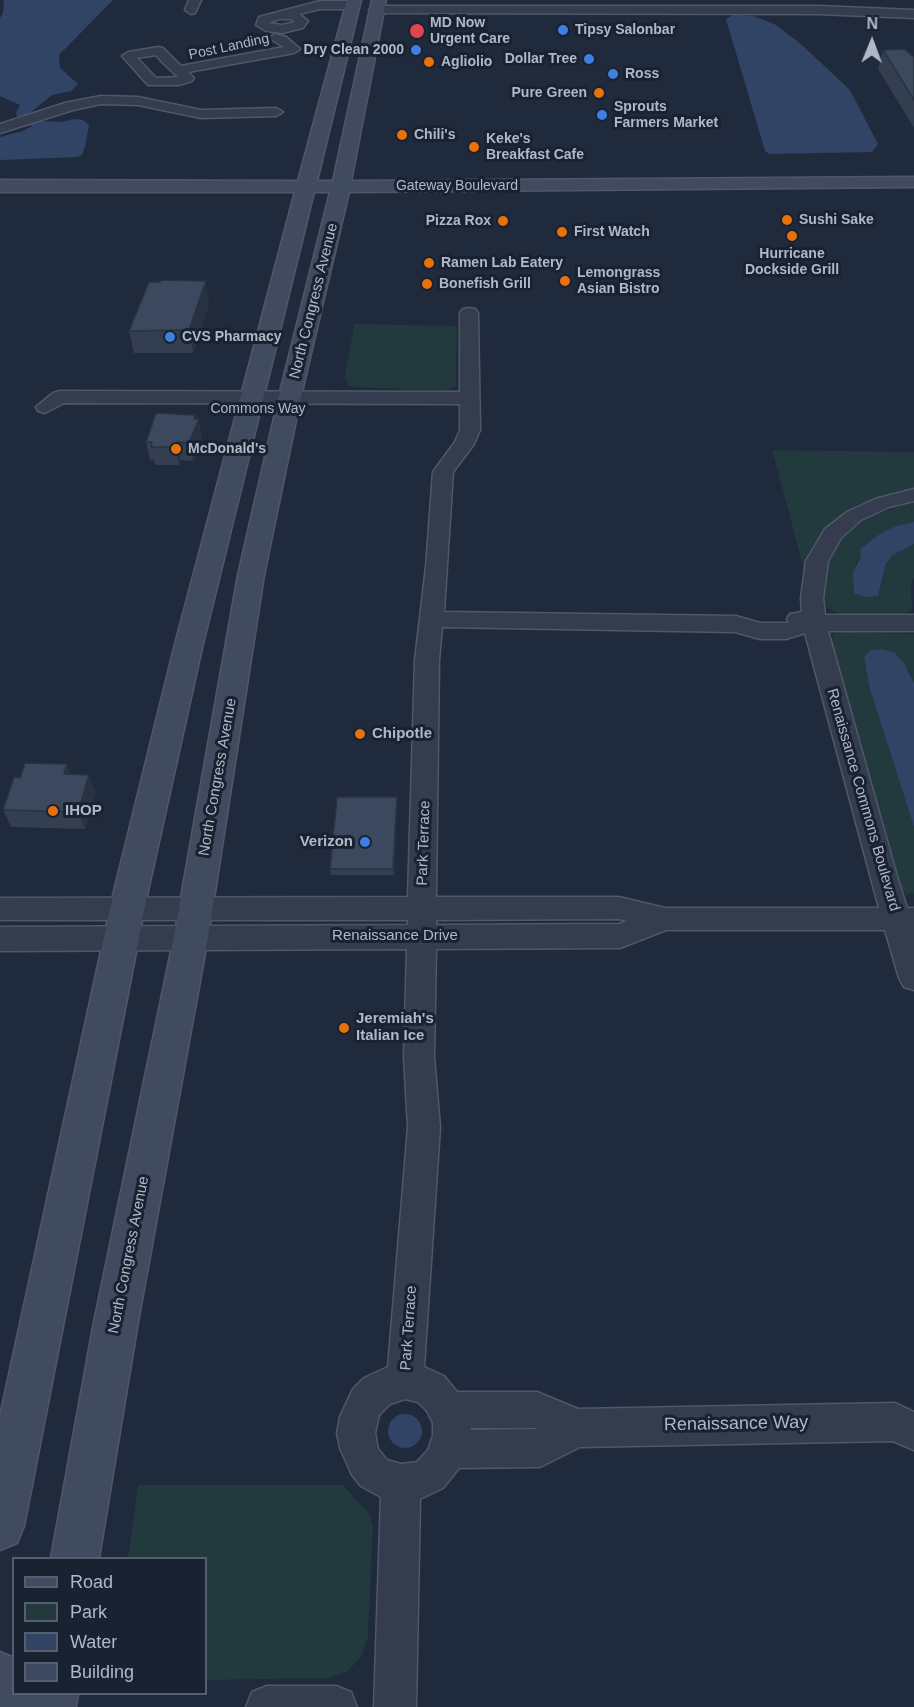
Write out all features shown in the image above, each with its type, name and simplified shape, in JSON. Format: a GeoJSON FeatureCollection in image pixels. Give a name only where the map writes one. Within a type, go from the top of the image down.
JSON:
{"type":"FeatureCollection","features":[{"type":"Feature","properties":{"kind":"main road"},"geometry":{"type":"LineString","coordinates":[[0,1526],[125,924],[182,675],[250,403],[355,4],[377,9]]}},
{"type":"Feature","properties":{"kind":"main road","name":"North Congress Avenue"},"geometry":{"type":"LineString","coordinates":[[75,1557],[116,1322],[193,922],[251,575],[289,402],[343,180],[377,9]]}},
{"type":"Feature","properties":{"kind":"main road","name":"Gateway Boulevard"},"geometry":{"type":"LineString","coordinates":[[343,180],[914,168]]}},
{"type":"Feature","properties":{"kind":"main road"},"geometry":{"type":"LineString","coordinates":[[655,186],[695,171]]}},
{"type":"Feature","properties":{"kind":"main road","name":"Gateway Boulevard"},"geometry":{"type":"LineString","coordinates":[[0,172],[655,186],[914,182]]}},
{"type":"Feature","properties":{"kind":"main road","name":"Gateway Boulevard"},"geometry":{"type":"LineString","coordinates":[[0,186],[308,179]]}},
{"type":"Feature","properties":{"kind":"main road"},"geometry":{"type":"LineString","coordinates":[[0,1678],[11,1707]]}},
{"type":"Feature","properties":{"kind":"street"},"geometry":{"type":"LineString","coordinates":[[377,9],[780,3],[914,8]]}},
{"type":"Feature","properties":{"kind":"street"},"geometry":{"type":"LineString","coordinates":[[278,10],[294,16],[355,4]]}},
{"type":"Feature","properties":{"kind":"street"},"geometry":{"type":"LineString","coordinates":[[377,9],[818,10],[914,14]]}},
{"type":"Feature","properties":{"kind":"street"},"geometry":{"type":"LineString","coordinates":[[179,70],[294,49],[262,24],[263,20],[278,10],[300,14]]}},
{"type":"Feature","properties":{"kind":"street","name":"Post Landing"},"geometry":{"type":"LineString","coordinates":[[168,60],[265,42],[280,36],[300,14]]}},
{"type":"Feature","properties":{"kind":"street","name":"Post Landing"},"geometry":{"type":"LineString","coordinates":[[159,51],[179,70],[187,78],[179,81],[153,82],[128,56],[159,51]]}},
{"type":"Feature","properties":{"kind":"street"},"geometry":{"type":"LineString","coordinates":[[0,129],[84,102],[114,99],[147,102],[201,114],[276,112]]}},
{"type":"Feature","properties":{"kind":"street","name":"Park Terrace"},"geometry":{"type":"LineString","coordinates":[[405,1381],[424,1127],[419,1057],[427,660],[443,472],[468,439],[469,313]]}},
{"type":"Feature","properties":{"kind":"street","name":"Commons Way"},"geometry":{"type":"LineString","coordinates":[[53,402],[469,404]]}},
{"type":"Feature","properties":{"kind":"street","name":"Renaissance Commons Boulevard"},"geometry":{"type":"LineString","coordinates":[[914,495],[882,503],[854,516],[833,534],[817,561],[812,598],[814,623],[905,919],[914,978]]}},
{"type":"Feature","properties":{"kind":"street"},"geometry":{"type":"LineString","coordinates":[[432,619],[736,624],[760,631],[786,631],[814,623],[914,624]]}},
{"type":"Feature","properties":{"kind":"street"},"geometry":{"type":"LineString","coordinates":[[0,909],[125,924]]}},
{"type":"Feature","properties":{"kind":"street","name":"Renaissance Drive"},"geometry":{"type":"LineString","coordinates":[[125,924],[423,921],[620,936],[665,919],[905,919]]}},
{"type":"Feature","properties":{"kind":"street"},"geometry":{"type":"LineString","coordinates":[[0,939],[125,924]]}},
{"type":"Feature","properties":{"kind":"street","name":"Park Terrace"},"geometry":{"type":"LineString","coordinates":[[401,1483],[386,1480],[374,1473],[362,1455],[357,1433],[359,1417],[366,1402],[377,1391],[391,1384],[405,1381],[419,1383],[431,1389],[448,1410]]}},
{"type":"Feature","properties":{"kind":"street"},"geometry":{"type":"LineString","coordinates":[[395,1707],[401,1483],[416,1481],[430,1475],[441,1463],[449,1449],[452,1423],[448,1410]]}},
{"type":"Feature","properties":{"kind":"street","name":"Renaissance Way"},"geometry":{"type":"LineString","coordinates":[[448,1410],[537,1410],[577,1428],[908,1422]]}},
{"type":"Feature","properties":{"kind":"street","name":"Renaissance Way"},"geometry":{"type":"LineString","coordinates":[[449,1449],[540,1448],[577,1428]]}},
{"type":"Feature","properties":{"kind":"street"},"geometry":{"type":"LineString","coordinates":[[267,1707],[336,1707]]}},
{"type":"Feature","properties":{"kind":"green space"},"geometry":{"type":"Polygon","coordinates":[[[354,324],[457,326],[456,385],[447,391],[353,387],[348,384],[345,377],[354,324]]]}},
{"type":"Feature","properties":{"kind":"green space"},"geometry":{"type":"Polygon","coordinates":[[[772,450],[914,452],[914,490],[888,496],[855,509],[832,523],[815,543],[805,573],[772,450]]]}},
{"type":"Feature","properties":{"kind":"green space"},"geometry":{"type":"Polygon","coordinates":[[[914,502],[914,522],[896,526],[869,542],[861,549],[861,556],[855,565],[880,592],[886,565],[893,555],[914,544],[914,578],[911,586],[912,608],[910,611],[898,615],[845,615],[827,608],[823,598],[825,577],[829,559],[841,537],[870,516],[914,502]]]}},
{"type":"Feature","properties":{"kind":"green space"},"geometry":{"type":"Polygon","coordinates":[[[845,632],[914,634],[914,683],[910,673],[883,649],[870,650],[864,658],[869,686],[914,827],[914,894],[909,893],[907,896],[899,883],[830,641],[834,634],[845,632]]]}},
{"type":"Feature","properties":{"kind":"green space"},"geometry":{"type":"Polygon","coordinates":[[[138,1485],[343,1485],[369,1514],[373,1526],[368,1636],[361,1657],[348,1671],[328,1678],[207,1680],[207,1557],[128,1557],[138,1485]]]}},
{"type":"Feature","properties":{"kind":"water"},"geometry":{"type":"Polygon","coordinates":[[[4,0],[113,0],[59,55],[60,68],[78,84],[71,91],[52,95],[29,114],[43,121],[61,122],[75,119],[83,120],[89,125],[85,147],[82,155],[78,157],[0,160],[0,137],[23,131],[32,126],[17,117],[16,113],[20,105],[0,96],[0,18],[3,13],[4,0]]]}},
{"type":"Feature","properties":{"kind":"water"},"geometry":{"type":"Polygon","coordinates":[[[733,15],[754,16],[776,25],[802,45],[850,90],[878,144],[872,152],[770,154],[765,151],[726,19],[733,15]]]}},
{"type":"Feature","properties":{"kind":"water"},"geometry":{"type":"Polygon","coordinates":[[[914,522],[914,544],[893,555],[886,564],[878,596],[864,597],[854,593],[853,573],[861,556],[860,549],[880,534],[896,526],[914,522]]]}},
{"type":"Feature","properties":{"kind":"water"},"geometry":{"type":"Polygon","coordinates":[[[883,649],[895,653],[904,663],[914,683],[914,827],[869,686],[864,657],[870,650],[883,649]]]}},
{"type":"Feature","properties":{"kind":"water"},"geometry":{"type":"Polygon","coordinates":[[[405,1414],[417,1419],[422,1431],[417,1443],[405,1448],[393,1443],[388,1431],[393,1419],[405,1414]]]}},
{"type":"Feature","properties":{"kind":"building"},"geometry":{"type":"Polygon","coordinates":[[[904,49],[914,57],[914,100],[883,50],[904,49]]]}},
{"type":"Feature","properties":{"kind":"building"},"geometry":{"type":"Polygon","coordinates":[[[161,280],[206,281],[189,330],[129,331],[149,282],[160,282],[161,280]]]}},
{"type":"Feature","properties":{"kind":"building"},"geometry":{"type":"Polygon","coordinates":[[[156,413],[195,415],[194,419],[199,419],[189,443],[177,442],[176,447],[151,447],[152,442],[146,442],[156,413]]]}},
{"type":"Feature","properties":{"kind":"building"},"geometry":{"type":"Polygon","coordinates":[[[25,763],[67,764],[64,774],[89,775],[78,812],[3,810],[14,777],[20,778],[25,763]]]}},
{"type":"Feature","properties":{"kind":"building","name":"Verizon"},"geometry":{"type":"Polygon","coordinates":[[[337,797],[397,797],[393,869],[330,869],[337,797]]]}},
{"type":"Feature","properties":{"kind":"place","name":"Tipsy Salonbar"},"geometry":{"type":"Point","coordinates":[563,30]}},
{"type":"Feature","properties":{"kind":"place","name":"MD Now Urgent Care"},"geometry":{"type":"Point","coordinates":[417,31]}},
{"type":"Feature","properties":{"kind":"place","name":"Dry Clean 2000"},"geometry":{"type":"Point","coordinates":[416,50]}},
{"type":"Feature","properties":{"kind":"place","name":"Dollar Tree"},"geometry":{"type":"Point","coordinates":[589,59]}},
{"type":"Feature","properties":{"kind":"place","name":"Agliolio"},"geometry":{"type":"Point","coordinates":[429,62]}},
{"type":"Feature","properties":{"kind":"place","name":"Ross"},"geometry":{"type":"Point","coordinates":[613,74]}},
{"type":"Feature","properties":{"kind":"place","name":"Pure Green"},"geometry":{"type":"Point","coordinates":[599,93]}},
{"type":"Feature","properties":{"kind":"place","name":"Sprouts Farmers Market"},"geometry":{"type":"Point","coordinates":[602,115]}},
{"type":"Feature","properties":{"kind":"place","name":"Chili's"},"geometry":{"type":"Point","coordinates":[402,135]}},
{"type":"Feature","properties":{"kind":"place","name":"Keke's Breakfast Cafe"},"geometry":{"type":"Point","coordinates":[474,147]}},
{"type":"Feature","properties":{"kind":"place","name":"Sushi Sake"},"geometry":{"type":"Point","coordinates":[787,220]}},
{"type":"Feature","properties":{"kind":"place","name":"Pizza Rox"},"geometry":{"type":"Point","coordinates":[503,221]}},
{"type":"Feature","properties":{"kind":"place","name":"First Watch"},"geometry":{"type":"Point","coordinates":[562,232]}},
{"type":"Feature","properties":{"kind":"place","name":"Hurricane Dockside Grill"},"geometry":{"type":"Point","coordinates":[792,236]}},
{"type":"Feature","properties":{"kind":"place","name":"Ramen Lab Eatery"},"geometry":{"type":"Point","coordinates":[429,263]}},
{"type":"Feature","properties":{"kind":"place","name":"Lemongrass Asian Bistro"},"geometry":{"type":"Point","coordinates":[565,281]}},
{"type":"Feature","properties":{"kind":"place","name":"Bonefish Grill"},"geometry":{"type":"Point","coordinates":[427,284]}},
{"type":"Feature","properties":{"kind":"place","name":"CVS Pharmacy"},"geometry":{"type":"Point","coordinates":[170,337]}},
{"type":"Feature","properties":{"kind":"place","name":"McDonald's"},"geometry":{"type":"Point","coordinates":[176,449]}},
{"type":"Feature","properties":{"kind":"place","name":"Chipotle"},"geometry":{"type":"Point","coordinates":[360,734]}},
{"type":"Feature","properties":{"kind":"place","name":"IHOP"},"geometry":{"type":"Point","coordinates":[53,811]}},
{"type":"Feature","properties":{"kind":"place","name":"Verizon"},"geometry":{"type":"Point","coordinates":[365,842]}},
{"type":"Feature","properties":{"kind":"place","name":"Jeremiah's Italian Ice"},"geometry":{"type":"Point","coordinates":[344,1028]}}]}
